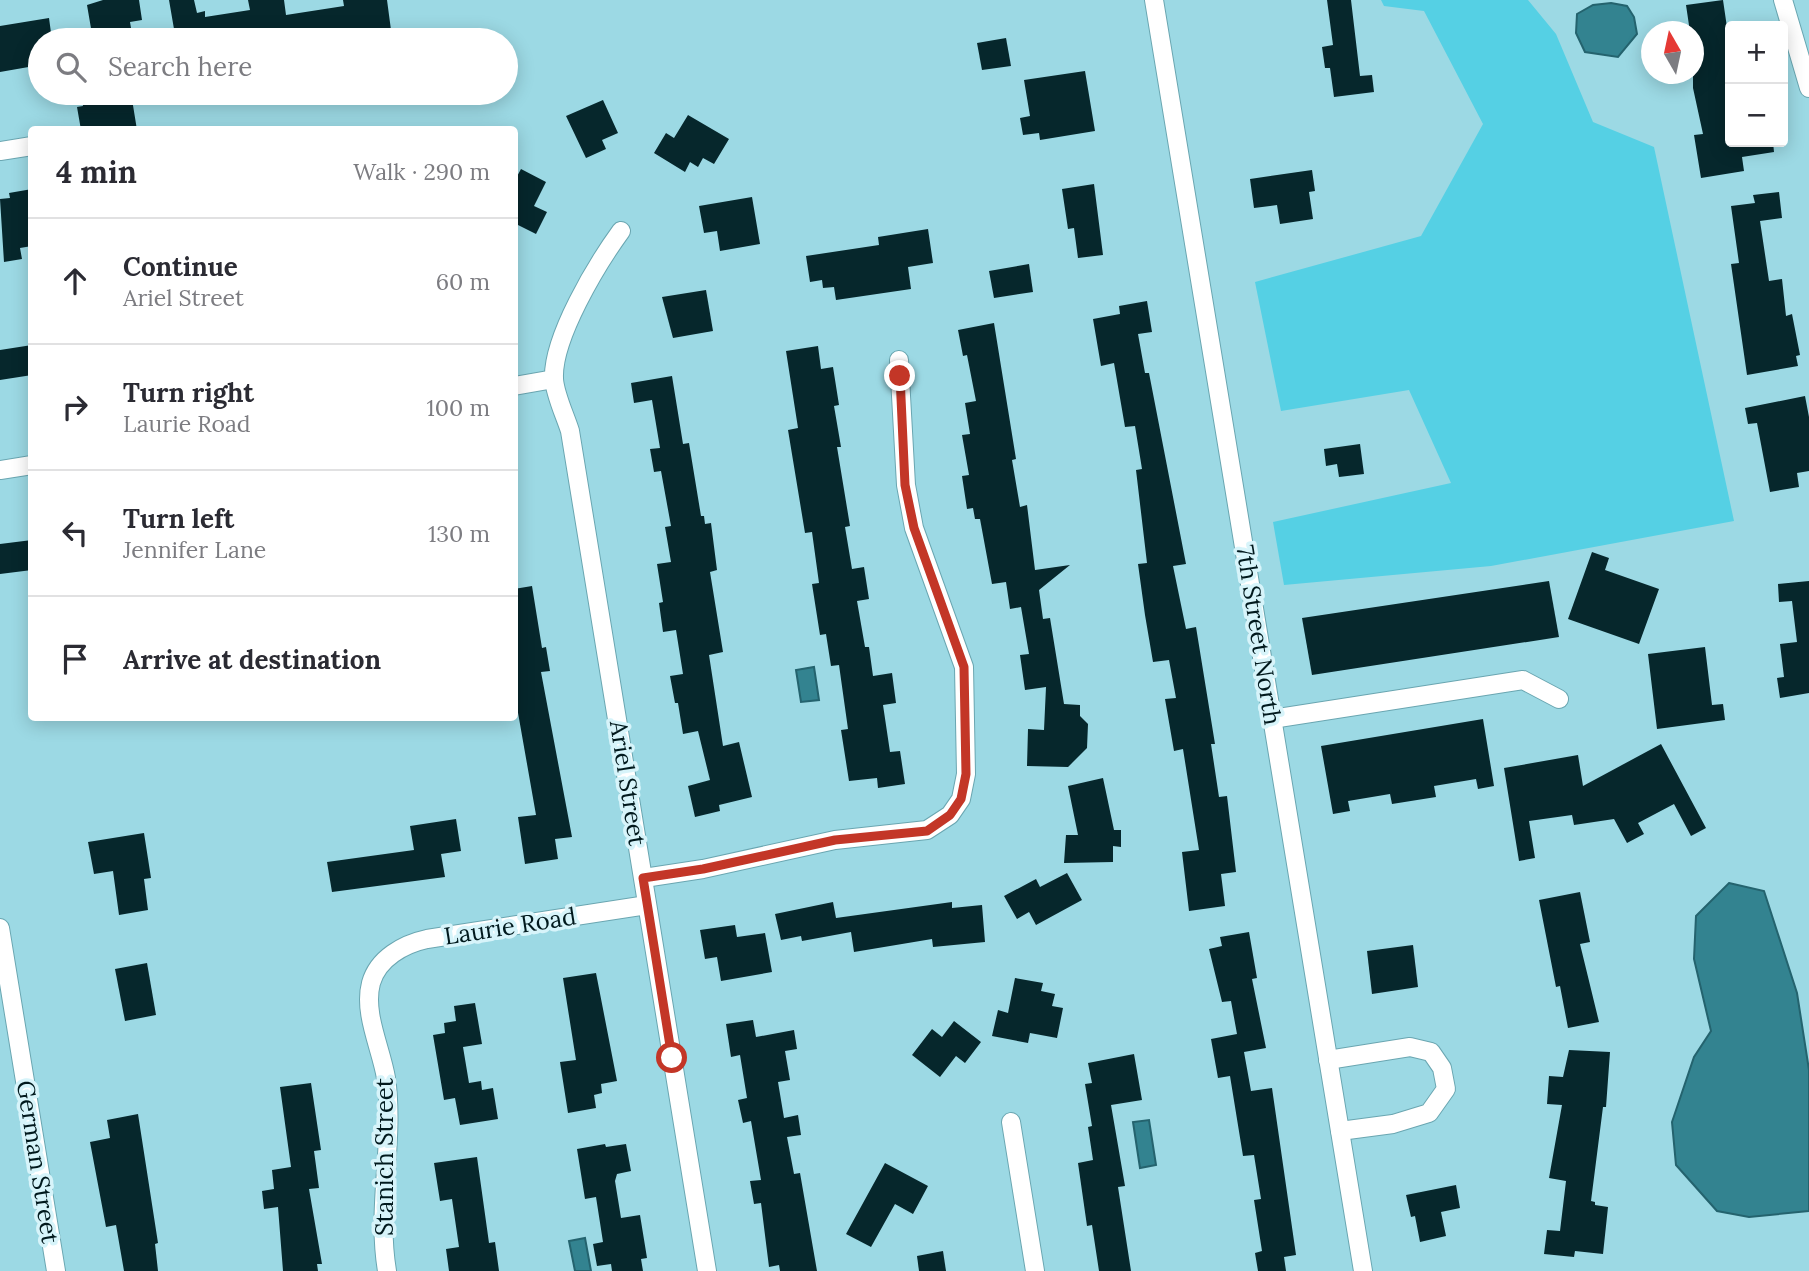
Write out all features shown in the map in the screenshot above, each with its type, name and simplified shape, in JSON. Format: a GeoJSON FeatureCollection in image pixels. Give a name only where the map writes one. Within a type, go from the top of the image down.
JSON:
{"type":"FeatureCollection","features":[{"type":"Feature","properties":{"kind":"street","name":"7th Street North"},"geometry":{"type":"LineString","coordinates":[[1154,0],[1363,1271]]}},
{"type":"Feature","properties":{"kind":"street"},"geometry":{"type":"LineString","coordinates":[[1783,0],[1809,88]]}},
{"type":"Feature","properties":{"kind":"street"},"geometry":{"type":"LineString","coordinates":[[0,151],[28,147]]}},
{"type":"Feature","properties":{"kind":"street"},"geometry":{"type":"LineString","coordinates":[[518,385],[554,379],[565,334],[581,294],[621,231]]}},
{"type":"Feature","properties":{"kind":"street"},"geometry":{"type":"LineString","coordinates":[[643,878],[703,869],[835,840],[927,831],[950,815],[961,799],[965,782],[967,701],[964,667],[914,528],[905,485],[899,360]]}},
{"type":"Feature","properties":{"kind":"street","name":"Ariel Street"},"geometry":{"type":"LineString","coordinates":[[554,379],[570,431],[707,1271]]}},
{"type":"Feature","properties":{"kind":"street"},"geometry":{"type":"LineString","coordinates":[[0,470],[28,466]]}},
{"type":"Feature","properties":{"kind":"street"},"geometry":{"type":"LineString","coordinates":[[1272,719],[1523,680],[1559,699]]}},
{"type":"Feature","properties":{"kind":"street","name":"Laurie Road"},"geometry":{"type":"LineString","coordinates":[[381,964],[399,948],[427,939],[647,905]]}},
{"type":"Feature","properties":{"kind":"street","name":"German Street"},"geometry":{"type":"LineString","coordinates":[[0,928],[56,1271]]}},
{"type":"Feature","properties":{"kind":"street","name":"Stanich Street"},"geometry":{"type":"LineString","coordinates":[[381,964],[370,984],[368,999],[386,1078],[388,1104],[382,1209],[387,1271]]}},
{"type":"Feature","properties":{"kind":"street"},"geometry":{"type":"LineString","coordinates":[[1328,1060],[1410,1046],[1431,1052],[1442,1068],[1446,1089],[1429,1113],[1393,1124],[1339,1131]]}},
{"type":"Feature","properties":{"kind":"street"},"geometry":{"type":"LineString","coordinates":[[1011,1122],[1035,1271]]}},
{"type":"Feature","properties":{"kind":"shaded area"},"geometry":{"type":"Polygon","coordinates":[[[1381,0],[1528,0],[1556,34],[1593,122],[1654,147],[1734,521],[1491,566],[1284,585],[1273,522],[1451,483],[1409,390],[1281,411],[1255,282],[1421,236],[1483,124],[1424,11],[1384,6],[1381,0]]]}},
{"type":"Feature","properties":{"kind":"shaded area"},"geometry":{"type":"Polygon","coordinates":[[[1611,3],[1627,6],[1634,17],[1637,34],[1618,57],[1585,52],[1576,33],[1577,14],[1593,5],[1611,3]]]}},
{"type":"Feature","properties":{"kind":"shaded area"},"geometry":{"type":"Polygon","coordinates":[[[814,667],[819,700],[801,702],[796,670],[814,667]]]}},
{"type":"Feature","properties":{"kind":"shaded area"},"geometry":{"type":"Polygon","coordinates":[[[1729,883],[1764,891],[1797,993],[1809,1070],[1809,1211],[1749,1217],[1717,1211],[1676,1165],[1672,1122],[1694,1057],[1711,1031],[1694,959],[1696,916],[1729,883]]]}},
{"type":"Feature","properties":{"kind":"shaded area"},"geometry":{"type":"Polygon","coordinates":[[[1149,1120],[1156,1165],[1140,1168],[1133,1122],[1149,1120]]]}},
{"type":"Feature","properties":{"kind":"shaded area"},"geometry":{"type":"Polygon","coordinates":[[[585,1238],[591,1271],[575,1271],[569,1241],[585,1238]]]}},
{"type":"Feature","properties":{"kind":"building"},"geometry":{"type":"Polygon","coordinates":[[[103,0],[139,0],[142,20],[130,22],[131,28],[91,28],[87,5],[103,0]]]}},
{"type":"Feature","properties":{"kind":"building"},"geometry":{"type":"Polygon","coordinates":[[[169,0],[194,0],[197,13],[205,11],[205,17],[250,10],[248,0],[284,0],[286,15],[344,6],[343,0],[387,0],[391,28],[183,28],[174,28],[169,0]]]}},
{"type":"Feature","properties":{"kind":"building"},"geometry":{"type":"Polygon","coordinates":[[[1327,0],[1351,0],[1360,76],[1372,75],[1374,92],[1334,97],[1330,68],[1325,68],[1322,47],[1333,45],[1327,0]]]}},
{"type":"Feature","properties":{"kind":"building"},"geometry":{"type":"Polygon","coordinates":[[[1723,0],[1726,21],[1725,147],[1774,147],[1774,152],[1742,157],[1744,171],[1701,178],[1694,135],[1703,134],[1693,84],[1704,84],[1704,21],[1688,21],[1686,5],[1723,0]]]}},
{"type":"Feature","properties":{"kind":"building"},"geometry":{"type":"Polygon","coordinates":[[[49,18],[50,28],[28,28],[28,67],[0,72],[0,26],[49,18]]]}},
{"type":"Feature","properties":{"kind":"building"},"geometry":{"type":"Polygon","coordinates":[[[1006,38],[1011,66],[982,70],[977,43],[1006,38]]]}},
{"type":"Feature","properties":{"kind":"building"},"geometry":{"type":"Polygon","coordinates":[[[1085,71],[1095,131],[1040,140],[1039,133],[1023,135],[1020,118],[1030,116],[1024,80],[1085,71]]]}},
{"type":"Feature","properties":{"kind":"building"},"geometry":{"type":"Polygon","coordinates":[[[603,100],[618,133],[602,140],[606,149],[586,158],[566,116],[603,100]]]}},
{"type":"Feature","properties":{"kind":"building"},"geometry":{"type":"Polygon","coordinates":[[[133,105],[136,126],[80,126],[77,107],[133,105]]]}},
{"type":"Feature","properties":{"kind":"building"},"geometry":{"type":"Polygon","coordinates":[[[688,115],[729,139],[714,164],[703,158],[698,167],[690,162],[685,172],[654,153],[666,133],[674,138],[688,115]]]}},
{"type":"Feature","properties":{"kind":"building"},"geometry":{"type":"Polygon","coordinates":[[[521,169],[546,182],[534,206],[547,212],[536,234],[518,225],[518,175],[521,169]]]}},
{"type":"Feature","properties":{"kind":"building"},"geometry":{"type":"Polygon","coordinates":[[[1312,170],[1315,191],[1309,192],[1313,219],[1280,224],[1277,205],[1254,208],[1250,179],[1312,170]]]}},
{"type":"Feature","properties":{"kind":"building"},"geometry":{"type":"Polygon","coordinates":[[[1094,184],[1103,255],[1078,258],[1074,228],[1068,229],[1062,189],[1094,184]]]}},
{"type":"Feature","properties":{"kind":"building"},"geometry":{"type":"Polygon","coordinates":[[[28,190],[28,247],[20,248],[22,259],[4,262],[0,199],[10,198],[9,193],[28,190]]]}},
{"type":"Feature","properties":{"kind":"building"},"geometry":{"type":"Polygon","coordinates":[[[1779,192],[1782,218],[1760,221],[1769,281],[1782,279],[1786,316],[1792,314],[1800,355],[1796,356],[1798,366],[1747,375],[1731,264],[1739,263],[1731,206],[1755,203],[1753,195],[1779,192]]]}},
{"type":"Feature","properties":{"kind":"building"},"geometry":{"type":"Polygon","coordinates":[[[752,197],[760,244],[720,251],[717,231],[704,233],[699,206],[752,197]]]}},
{"type":"Feature","properties":{"kind":"building"},"geometry":{"type":"Polygon","coordinates":[[[928,229],[933,263],[908,267],[911,289],[836,300],[834,287],[823,288],[822,280],[810,282],[806,256],[879,245],[878,237],[928,229]]]}},
{"type":"Feature","properties":{"kind":"building"},"geometry":{"type":"Polygon","coordinates":[[[1029,264],[1033,292],[994,298],[989,271],[1029,264]]]}},
{"type":"Feature","properties":{"kind":"building"},"geometry":{"type":"Polygon","coordinates":[[[706,290],[713,331],[673,338],[662,297],[706,290]]]}},
{"type":"Feature","properties":{"kind":"building"},"geometry":{"type":"Polygon","coordinates":[[[1147,301],[1152,332],[1138,334],[1145,373],[1149,373],[1186,564],[1173,566],[1186,629],[1196,627],[1215,744],[1211,744],[1219,797],[1227,796],[1236,872],[1221,874],[1225,906],[1189,911],[1182,852],[1199,850],[1183,749],[1174,751],[1165,699],[1176,698],[1169,660],[1153,662],[1145,615],[1138,564],[1147,563],[1136,470],[1142,469],[1135,426],[1125,427],[1114,363],[1101,366],[1093,319],[1120,314],[1119,306],[1147,301]]]}},
{"type":"Feature","properties":{"kind":"building"},"geometry":{"type":"Polygon","coordinates":[[[994,323],[1016,459],[1012,460],[1020,507],[1027,505],[1035,570],[1070,565],[1039,590],[1043,619],[1050,618],[1064,704],[1080,705],[1080,716],[1088,724],[1087,748],[1068,767],[1027,766],[1028,729],[1044,730],[1046,687],[1025,690],[1020,655],[1029,654],[1021,607],[1010,609],[1006,582],[992,584],[980,519],[975,519],[973,508],[967,509],[962,476],[969,475],[962,435],[970,434],[965,403],[976,401],[967,355],[963,356],[958,330],[994,323]]]}},
{"type":"Feature","properties":{"kind":"building"},"geometry":{"type":"Polygon","coordinates":[[[28,346],[28,376],[0,380],[0,350],[28,346]]]}},
{"type":"Feature","properties":{"kind":"building"},"geometry":{"type":"Polygon","coordinates":[[[818,346],[821,369],[833,367],[839,405],[834,406],[841,447],[837,447],[850,526],[845,527],[852,569],[864,567],[869,599],[857,601],[865,647],[869,647],[873,676],[892,673],[896,703],[883,705],[890,752],[900,751],[905,784],[878,788],[877,778],[849,781],[841,730],[848,729],[839,665],[831,666],[826,634],[820,635],[812,584],[819,583],[812,532],[805,533],[788,430],[798,428],[786,351],[818,346]]]}},
{"type":"Feature","properties":{"kind":"building"},"geometry":{"type":"Polygon","coordinates":[[[672,376],[683,444],[689,443],[701,516],[704,516],[705,524],[711,523],[717,570],[710,572],[723,652],[709,655],[723,746],[739,742],[752,797],[719,805],[720,811],[695,817],[688,786],[710,780],[698,731],[683,734],[678,703],[675,703],[670,676],[683,674],[676,630],[663,632],[659,603],[663,602],[657,564],[671,562],[665,527],[671,526],[661,471],[654,472],[650,449],[660,448],[652,400],[634,403],[631,383],[672,376]]]}},
{"type":"Feature","properties":{"kind":"building"},"geometry":{"type":"Polygon","coordinates":[[[1805,396],[1809,417],[1809,471],[1797,473],[1799,487],[1770,492],[1757,423],[1748,424],[1745,408],[1805,396]]]}},
{"type":"Feature","properties":{"kind":"building"},"geometry":{"type":"Polygon","coordinates":[[[1360,444],[1364,474],[1339,477],[1337,464],[1326,466],[1324,449],[1360,444]]]}},
{"type":"Feature","properties":{"kind":"building"},"geometry":{"type":"Polygon","coordinates":[[[28,540],[28,570],[0,574],[0,544],[28,540]]]}},
{"type":"Feature","properties":{"kind":"building"},"geometry":{"type":"Polygon","coordinates":[[[1592,552],[1609,558],[1605,570],[1659,589],[1639,644],[1568,619],[1592,552]]]}},
{"type":"Feature","properties":{"kind":"building"},"geometry":{"type":"Polygon","coordinates":[[[1549,581],[1559,637],[1312,675],[1302,618],[1549,581]]]}},
{"type":"Feature","properties":{"kind":"building"},"geometry":{"type":"Polygon","coordinates":[[[1809,581],[1809,693],[1780,698],[1777,678],[1784,677],[1780,644],[1797,642],[1792,601],[1779,602],[1778,584],[1809,581]]]}},
{"type":"Feature","properties":{"kind":"building"},"geometry":{"type":"Polygon","coordinates":[[[532,586],[542,648],[546,647],[550,671],[541,672],[572,837],[555,839],[558,859],[525,864],[518,817],[536,815],[518,713],[518,588],[532,586]]]}},
{"type":"Feature","properties":{"kind":"building"},"geometry":{"type":"Polygon","coordinates":[[[1705,647],[1712,705],[1723,704],[1725,720],[1657,729],[1648,654],[1705,647]]]}},
{"type":"Feature","properties":{"kind":"building"},"geometry":{"type":"Polygon","coordinates":[[[1483,719],[1494,786],[1478,789],[1476,779],[1434,786],[1436,797],[1392,804],[1390,794],[1348,801],[1350,811],[1333,814],[1321,746],[1483,719]]]}},
{"type":"Feature","properties":{"kind":"building"},"geometry":{"type":"Polygon","coordinates":[[[1661,744],[1706,828],[1691,836],[1674,804],[1638,823],[1644,834],[1627,843],[1614,819],[1574,825],[1572,815],[1529,821],[1535,858],[1519,861],[1504,768],[1578,755],[1583,786],[1661,744]]]}},
{"type":"Feature","properties":{"kind":"building"},"geometry":{"type":"Polygon","coordinates":[[[1103,778],[1114,830],[1121,830],[1121,847],[1113,846],[1113,862],[1064,863],[1066,835],[1078,835],[1068,786],[1103,778]]]}},
{"type":"Feature","properties":{"kind":"building"},"geometry":{"type":"Polygon","coordinates":[[[456,819],[461,851],[441,854],[445,877],[332,892],[327,862],[414,850],[410,826],[456,819]]]}},
{"type":"Feature","properties":{"kind":"building"},"geometry":{"type":"Polygon","coordinates":[[[144,833],[151,878],[144,879],[148,910],[119,915],[113,871],[94,874],[88,842],[144,833]]]}},
{"type":"Feature","properties":{"kind":"building"},"geometry":{"type":"Polygon","coordinates":[[[1067,873],[1082,900],[1036,925],[1029,912],[1017,919],[1004,896],[1036,879],[1040,887],[1067,873]]]}},
{"type":"Feature","properties":{"kind":"building"},"geometry":{"type":"Polygon","coordinates":[[[1580,892],[1590,942],[1580,944],[1599,1022],[1568,1028],[1560,986],[1556,987],[1539,900],[1580,892]]]}},
{"type":"Feature","properties":{"kind":"building"},"geometry":{"type":"Polygon","coordinates":[[[833,902],[836,918],[952,902],[952,908],[982,905],[985,942],[933,947],[932,939],[854,952],[851,932],[802,941],[801,936],[781,940],[775,914],[833,902]]]}},
{"type":"Feature","properties":{"kind":"building"},"geometry":{"type":"Polygon","coordinates":[[[735,925],[737,937],[765,933],[772,972],[721,981],[717,957],[705,959],[700,930],[735,925]]]}},
{"type":"Feature","properties":{"kind":"building"},"geometry":{"type":"Polygon","coordinates":[[[1249,932],[1257,978],[1252,979],[1266,1048],[1244,1052],[1251,1091],[1272,1088],[1296,1255],[1284,1257],[1286,1271],[1258,1271],[1255,1253],[1262,1251],[1254,1200],[1261,1199],[1254,1155],[1243,1156],[1230,1076],[1218,1078],[1211,1039],[1237,1034],[1231,1001],[1222,1002],[1209,949],[1222,946],[1220,937],[1249,932]]]}},
{"type":"Feature","properties":{"kind":"building"},"geometry":{"type":"Polygon","coordinates":[[[1413,945],[1418,987],[1372,994],[1367,951],[1413,945]]]}},
{"type":"Feature","properties":{"kind":"building"},"geometry":{"type":"Polygon","coordinates":[[[147,963],[156,1015],[125,1021],[115,969],[147,963]]]}},
{"type":"Feature","properties":{"kind":"building"},"geometry":{"type":"Polygon","coordinates":[[[596,973],[617,1081],[601,1084],[602,1093],[594,1095],[596,1108],[568,1113],[560,1062],[576,1060],[563,978],[596,973]]]}},
{"type":"Feature","properties":{"kind":"building"},"geometry":{"type":"Polygon","coordinates":[[[1015,978],[1043,983],[1041,991],[1055,994],[1052,1006],[1063,1008],[1057,1038],[1030,1033],[1028,1043],[992,1036],[998,1010],[1008,1013],[1015,978]]]}},
{"type":"Feature","properties":{"kind":"building"},"geometry":{"type":"Polygon","coordinates":[[[475,1003],[482,1044],[463,1047],[469,1083],[481,1081],[482,1090],[493,1088],[498,1119],[460,1125],[455,1098],[444,1100],[433,1035],[445,1033],[444,1023],[456,1021],[454,1006],[475,1003]]]}},
{"type":"Feature","properties":{"kind":"building"},"geometry":{"type":"Polygon","coordinates":[[[753,1020],[756,1037],[794,1030],[797,1049],[785,1051],[790,1080],[778,1082],[784,1118],[798,1115],[801,1135],[787,1137],[794,1174],[800,1173],[817,1271],[780,1271],[779,1265],[769,1267],[761,1203],[754,1204],[750,1181],[761,1180],[751,1121],[743,1123],[738,1100],[747,1098],[740,1055],[731,1057],[726,1024],[753,1020]]]}},
{"type":"Feature","properties":{"kind":"building"},"geometry":{"type":"Polygon","coordinates":[[[954,1021],[981,1042],[965,1063],[956,1056],[940,1077],[912,1055],[932,1029],[942,1037],[954,1021]]]}},
{"type":"Feature","properties":{"kind":"building"},"geometry":{"type":"Polygon","coordinates":[[[1569,1050],[1610,1052],[1606,1107],[1603,1107],[1591,1201],[1595,1202],[1595,1205],[1608,1207],[1603,1254],[1575,1251],[1574,1257],[1544,1254],[1547,1230],[1560,1231],[1566,1181],[1549,1178],[1562,1105],[1547,1104],[1549,1076],[1563,1077],[1569,1050]]]}},
{"type":"Feature","properties":{"kind":"building"},"geometry":{"type":"Polygon","coordinates":[[[1134,1054],[1142,1100],[1111,1105],[1125,1186],[1118,1187],[1131,1271],[1099,1271],[1092,1225],[1087,1226],[1078,1163],[1093,1160],[1088,1127],[1092,1126],[1085,1084],[1092,1083],[1088,1063],[1134,1054]]]}},
{"type":"Feature","properties":{"kind":"building"},"geometry":{"type":"Polygon","coordinates":[[[311,1083],[321,1150],[314,1151],[319,1188],[309,1189],[322,1264],[317,1264],[318,1271],[283,1271],[278,1207],[264,1209],[262,1191],[274,1189],[272,1170],[291,1167],[280,1087],[311,1083]]]}},
{"type":"Feature","properties":{"kind":"building"},"geometry":{"type":"Polygon","coordinates":[[[138,1114],[158,1243],[155,1244],[158,1271],[124,1271],[116,1225],[106,1227],[90,1142],[110,1138],[107,1120],[138,1114]]]}},
{"type":"Feature","properties":{"kind":"building"},"geometry":{"type":"Polygon","coordinates":[[[605,1144],[606,1147],[626,1144],[631,1171],[617,1174],[615,1181],[621,1218],[640,1215],[647,1258],[641,1259],[643,1271],[612,1271],[611,1264],[597,1266],[593,1244],[603,1242],[596,1197],[585,1199],[577,1149],[605,1144]]]}},
{"type":"Feature","properties":{"kind":"building"},"geometry":{"type":"Polygon","coordinates":[[[477,1157],[489,1243],[495,1242],[499,1271],[449,1271],[446,1249],[459,1247],[452,1199],[440,1201],[434,1163],[477,1157]]]}},
{"type":"Feature","properties":{"kind":"building"},"geometry":{"type":"Polygon","coordinates":[[[885,1163],[928,1186],[913,1214],[895,1204],[871,1247],[846,1234],[885,1163]]]}},
{"type":"Feature","properties":{"kind":"building"},"geometry":{"type":"Polygon","coordinates":[[[1456,1185],[1460,1208],[1441,1212],[1446,1236],[1420,1242],[1415,1216],[1411,1217],[1406,1195],[1456,1185]]]}},
{"type":"Feature","properties":{"kind":"building"},"geometry":{"type":"Polygon","coordinates":[[[943,1251],[946,1271],[919,1271],[917,1256],[943,1251]]]}},
{"type":"Feature","properties":{"kind":"route"},"geometry":{"type":"LineString","coordinates":[[672,1058],[643,878],[703,869],[835,840],[927,831],[943,822],[961,799],[966,774],[967,701],[964,667],[914,528],[905,485],[900,376]]}}]}
